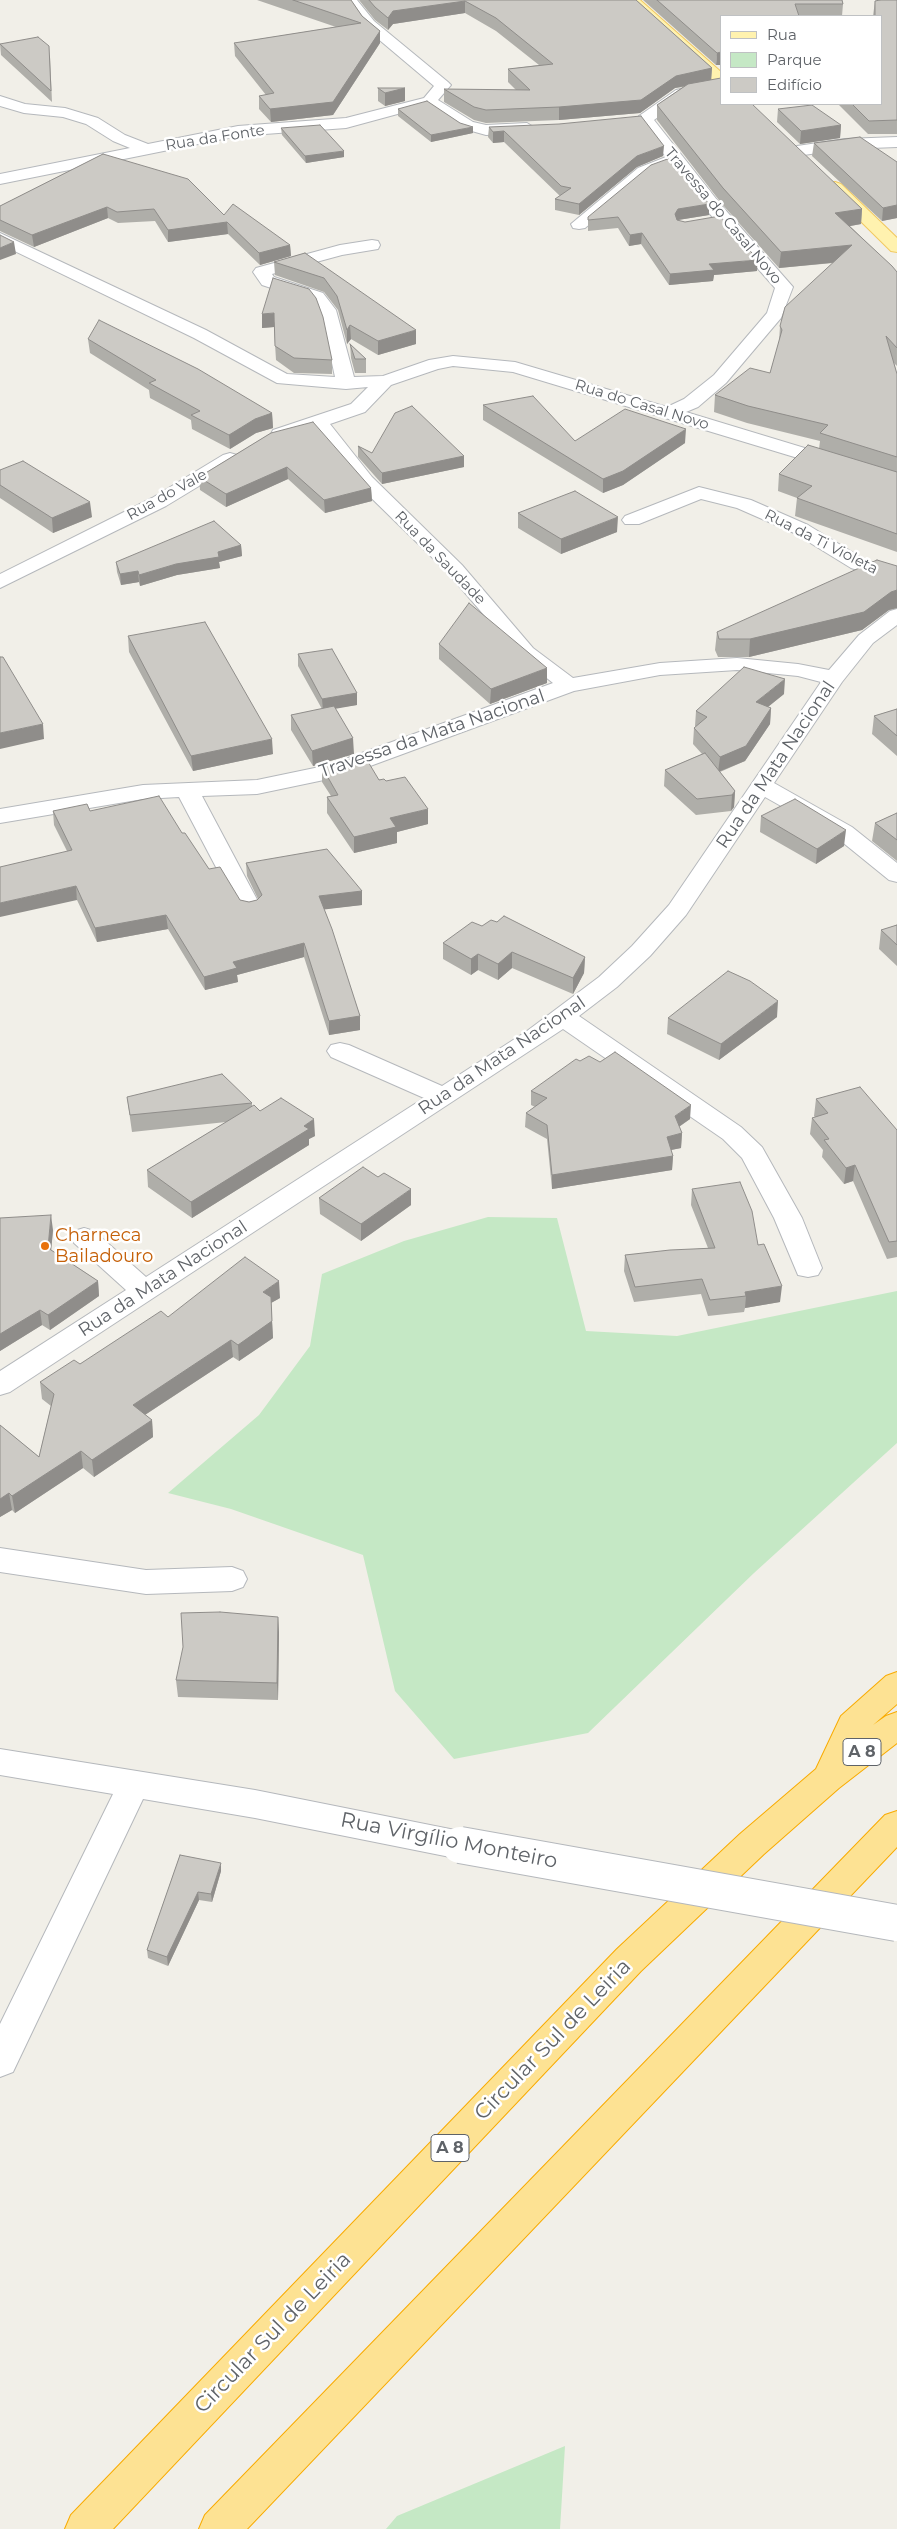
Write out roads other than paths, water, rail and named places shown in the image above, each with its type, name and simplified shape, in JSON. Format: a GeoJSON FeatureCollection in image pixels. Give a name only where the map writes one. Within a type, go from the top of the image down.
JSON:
{"type":"FeatureCollection","features":[{"type":"Feature","properties":{"kind":"highway"},"geometry":{"type":"LineString","coordinates":[[828,1779],[852,1725],[897,1685]]}},
{"type":"Feature","properties":{"kind":"highway","name":"Circular Sul de Leiria"},"geometry":{"type":"LineString","coordinates":[[85,2529],[629,1960],[752,1844],[828,1779],[897,1725]]}},
{"type":"Feature","properties":{"kind":"highway"},"geometry":{"type":"LineString","coordinates":[[219,2529],[895,1828]]}},
{"type":"Feature","properties":{"kind":"main road"},"geometry":{"type":"LineString","coordinates":[[632,0],[720,79]]}},
{"type":"Feature","properties":{"kind":"main road"},"geometry":{"type":"LineString","coordinates":[[783,138],[897,247]]}},
{"type":"Feature","properties":{"kind":"street"},"geometry":{"type":"LineString","coordinates":[[349,0],[369,24],[443,85],[429,101],[467,125],[486,130],[540,127]]}},
{"type":"Feature","properties":{"kind":"street"},"geometry":{"type":"LineString","coordinates":[[626,121],[646,119],[680,93],[720,86]]}},
{"type":"Feature","properties":{"kind":"street"},"geometry":{"type":"LineString","coordinates":[[0,101],[24,108],[64,113],[92,121],[119,138],[146,149]]}},
{"type":"Feature","properties":{"kind":"street","name":"Rua da Fonte"},"geometry":{"type":"LineString","coordinates":[[0,179],[238,131],[346,123],[429,101]]}},
{"type":"Feature","properties":{"kind":"street","name":"Travessa do Casal Novo"},"geometry":{"type":"LineString","coordinates":[[646,119],[716,220],[784,288],[775,314],[720,379],[691,403],[669,413]]}},
{"type":"Feature","properties":{"kind":"street"},"geometry":{"type":"LineString","coordinates":[[798,151],[845,144],[897,142]]}},
{"type":"Feature","properties":{"kind":"street"},"geometry":{"type":"LineString","coordinates":[[579,224],[644,171],[675,159]]}},
{"type":"Feature","properties":{"kind":"street"},"geometry":{"type":"LineString","coordinates":[[0,238],[200,334],[283,379],[346,383],[385,381]]}},
{"type":"Feature","properties":{"kind":"street"},"geometry":{"type":"LineString","coordinates":[[346,383],[327,310],[317,298],[268,281],[262,272],[340,250],[372,245]]}},
{"type":"Feature","properties":{"kind":"street","name":"Rua do Casal Novo"},"geometry":{"type":"LineString","coordinates":[[385,381],[435,364],[476,362],[515,367],[897,482]]}},
{"type":"Feature","properties":{"kind":"street","name":"Rua do Vale"},"geometry":{"type":"LineString","coordinates":[[0,582],[159,502],[256,444],[358,408],[385,381]]}},
{"type":"Feature","properties":{"kind":"street","name":"Rua da Saudade"},"geometry":{"type":"LineString","coordinates":[[319,422],[364,481],[455,569],[526,652],[569,685]]}},
{"type":"Feature","properties":{"kind":"street","name":"Rua da Ti Violeta"},"geometry":{"type":"LineString","coordinates":[[632,520],[699,493],[744,504],[801,529],[858,564],[897,577]]}},
{"type":"Feature","properties":{"kind":"street","name":"Rua da Mata Nacional"},"geometry":{"type":"LineString","coordinates":[[0,1385],[444,1097],[563,1017],[608,982],[661,931],[678,910],[834,678],[866,639],[897,615]]}},
{"type":"Feature","properties":{"kind":"street","name":"Travessa da Mata Nacional"},"geometry":{"type":"LineString","coordinates":[[0,816],[143,792],[257,787],[335,771],[569,685],[660,669],[737,664],[798,670],[834,678]]}},
{"type":"Feature","properties":{"kind":"street"},"geometry":{"type":"LineString","coordinates":[[763,786],[844,832],[897,875]]}},
{"type":"Feature","properties":{"kind":"street"},"geometry":{"type":"LineString","coordinates":[[187,790],[249,907]]}},
{"type":"Feature","properties":{"kind":"street"},"geometry":{"type":"LineString","coordinates":[[563,1017],[732,1133],[753,1153],[788,1218],[808,1268]]}},
{"type":"Feature","properties":{"kind":"street"},"geometry":{"type":"LineString","coordinates":[[340,1051],[444,1097]]}},
{"type":"Feature","properties":{"kind":"street"},"geometry":{"type":"LineString","coordinates":[[84,1237],[145,1291]]}},
{"type":"Feature","properties":{"kind":"street"},"geometry":{"type":"LineString","coordinates":[[0,1560],[146,1582],[232,1579]]}},
{"type":"Feature","properties":{"kind":"street","name":"Rua Virgílio Monteiro"},"geometry":{"type":"LineString","coordinates":[[0,1762],[134,1786],[294,1811],[460,1845],[897,1923]]}},
{"type":"Feature","properties":{"kind":"street"},"geometry":{"type":"LineString","coordinates":[[0,2061],[110,1831],[134,1786]]}},
{"type":"Feature","properties":{"kind":"place","name":"Charneca Bailadouro"},"geometry":{"type":"Point","coordinates":[45,1246]}}]}
